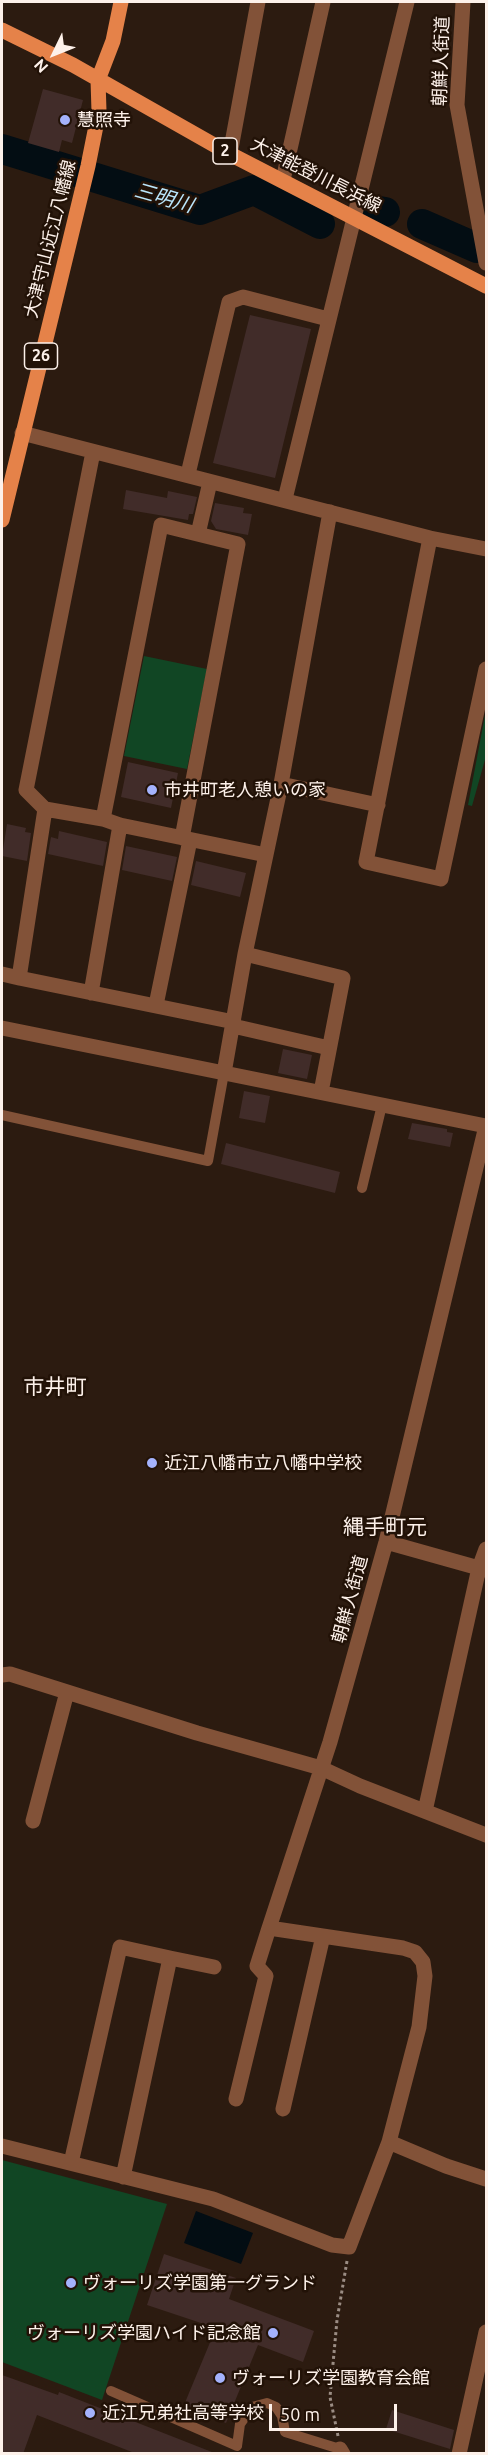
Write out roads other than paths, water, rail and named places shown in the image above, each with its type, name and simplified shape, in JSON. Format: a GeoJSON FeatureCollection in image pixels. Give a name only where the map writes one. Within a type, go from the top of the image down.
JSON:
{"type":"FeatureCollection","features":[{"type":"Feature","properties":{"kind":"main road","name":"大津守山近江八幡線"},"geometry":{"type":"LineString","coordinates":[[2,520],[88,166],[99,111],[98,80],[113,41],[121,2]]}},
{"type":"Feature","properties":{"kind":"main road","name":"大津能登川長浜線"},"geometry":{"type":"LineString","coordinates":[[2,30],[98,80],[230,154],[486,286]]}},
{"type":"Feature","properties":{"kind":"street"},"geometry":{"type":"LineString","coordinates":[[230,154],[258,2]]}},
{"type":"Feature","properties":{"kind":"street"},"geometry":{"type":"LineString","coordinates":[[283,180],[322,2]]}},
{"type":"Feature","properties":{"kind":"street"},"geometry":{"type":"LineString","coordinates":[[285,499],[407,2]]}},
{"type":"Feature","properties":{"kind":"street","name":"朝鮮人街道"},"geometry":{"type":"LineString","coordinates":[[462,2],[457,105],[485,256]]}},
{"type":"Feature","properties":{"kind":"street"},"geometry":{"type":"LineString","coordinates":[[188,474],[229,302],[243,297],[328,319]]}},
{"type":"Feature","properties":{"kind":"street"},"geometry":{"type":"LineString","coordinates":[[22,433],[430,538],[486,549]]}},
{"type":"Feature","properties":{"kind":"street"},"geometry":{"type":"LineString","coordinates":[[93,452],[26,790],[45,809],[103,819],[120,825],[266,855]]}},
{"type":"Feature","properties":{"kind":"street"},"geometry":{"type":"LineString","coordinates":[[198,534],[210,482]]}},
{"type":"Feature","properties":{"kind":"street"},"geometry":{"type":"LineString","coordinates":[[224,1073],[281,784],[330,512]]}},
{"type":"Feature","properties":{"kind":"street"},"geometry":{"type":"LineString","coordinates":[[103,819],[161,525],[238,544],[156,1005]]}},
{"type":"Feature","properties":{"kind":"street"},"geometry":{"type":"LineString","coordinates":[[430,538],[366,862],[441,879],[486,669]]}},
{"type":"Feature","properties":{"kind":"street"},"geometry":{"type":"LineString","coordinates":[[281,784],[378,805]]}},
{"type":"Feature","properties":{"kind":"street"},"geometry":{"type":"LineString","coordinates":[[20,978],[45,809]]}},
{"type":"Feature","properties":{"kind":"street"},"geometry":{"type":"LineString","coordinates":[[91,993],[120,825]]}},
{"type":"Feature","properties":{"kind":"street"},"geometry":{"type":"LineString","coordinates":[[246,954],[343,978],[321,1092]]}},
{"type":"Feature","properties":{"kind":"street"},"geometry":{"type":"LineString","coordinates":[[2,974],[156,1005],[329,1048]]}},
{"type":"Feature","properties":{"kind":"street"},"geometry":{"type":"LineString","coordinates":[[2,1028],[486,1126]]}},
{"type":"Feature","properties":{"kind":"street","name":"朝鮮人街道"},"geometry":{"type":"LineString","coordinates":[[236,2099],[266,1976],[257,1966],[321,1768],[386,1542],[486,1126]]}},
{"type":"Feature","properties":{"kind":"street"},"geometry":{"type":"LineString","coordinates":[[386,1542],[483,1569]]}},
{"type":"Feature","properties":{"kind":"street"},"geometry":{"type":"LineString","coordinates":[[425,1811],[486,1549]]}},
{"type":"Feature","properties":{"kind":"street"},"geometry":{"type":"LineString","coordinates":[[2,1675],[10,1674],[321,1768],[360,1786],[486,1835]]}},
{"type":"Feature","properties":{"kind":"street"},"geometry":{"type":"LineString","coordinates":[[33,1821],[67,1692]]}},
{"type":"Feature","properties":{"kind":"street"},"geometry":{"type":"LineString","coordinates":[[2,2146],[213,2199],[332,2245],[349,2247],[389,2142],[419,2027],[425,1976],[423,1962],[415,1952],[403,1948],[269,1928]]}},
{"type":"Feature","properties":{"kind":"street"},"geometry":{"type":"LineString","coordinates":[[283,2109],[323,1936]]}},
{"type":"Feature","properties":{"kind":"street"},"geometry":{"type":"LineString","coordinates":[[71,2163],[120,1947],[213,1966]]}},
{"type":"Feature","properties":{"kind":"street"},"geometry":{"type":"LineString","coordinates":[[123,2176],[170,1958]]}},
{"type":"Feature","properties":{"kind":"street"},"geometry":{"type":"LineString","coordinates":[[389,2142],[446,2166],[486,2179]]}},
{"type":"Feature","properties":{"kind":"street"},"geometry":{"type":"LineString","coordinates":[[459,2454],[486,2332]]}},
{"type":"Feature","properties":{"kind":"lane"},"geometry":{"type":"LineString","coordinates":[[2,1115],[208,1161],[224,1073]]}},
{"type":"Feature","properties":{"kind":"lane"},"geometry":{"type":"LineString","coordinates":[[362,1188],[382,1105]]}},
{"type":"Feature","properties":{"kind":"lane"},"geometry":{"type":"LineString","coordinates":[[111,2391],[237,2446],[240,2424],[252,2407],[267,2403],[276,2407],[282,2416],[285,2432],[342,2451]]}},
{"type":"Feature","properties":{"kind":"waterway","name":"三明川"},"geometry":{"type":"LineString","coordinates":[[2,149],[200,210],[254,190],[320,224]]}},
{"type":"Feature","properties":{"kind":"waterway","name":"三明川"},"geometry":{"type":"LineString","coordinates":[[367,209],[385,212]]}},
{"type":"Feature","properties":{"kind":"waterway","name":"三明川"},"geometry":{"type":"LineString","coordinates":[[422,224],[477,248]]}},
{"type":"Feature","properties":{"kind":"place","name":"慧照寺"},"geometry":{"type":"Point","coordinates":[65,120]}},
{"type":"Feature","properties":{"kind":"place","name":"市井町老人憩いの家"},"geometry":{"type":"Point","coordinates":[152,790]}},
{"type":"Feature","properties":{"kind":"place","name":"近江八幡市立八幡中学校"},"geometry":{"type":"Point","coordinates":[152,1463]}},
{"type":"Feature","properties":{"kind":"place","name":"ヴォーリズ学園第一グランド"},"geometry":{"type":"Point","coordinates":[71,2283]}},
{"type":"Feature","properties":{"kind":"place","name":"ヴォーリズ学園ハイド記念館"},"geometry":{"type":"Point","coordinates":[273,2333]}},
{"type":"Feature","properties":{"kind":"place","name":"ヴォーリズ学園教育会館"},"geometry":{"type":"Point","coordinates":[220,2378]}},
{"type":"Feature","properties":{"kind":"place","name":"近江兄弟社高等学校"},"geometry":{"type":"Point","coordinates":[90,2413]}},
{"type":"Feature","properties":{"kind":"district","name":"市井町"},"geometry":{"type":"Point","coordinates":[55,1387]}},
{"type":"Feature","properties":{"kind":"district","name":"縄手町元"},"geometry":{"type":"Point","coordinates":[385,1527]}}]}
